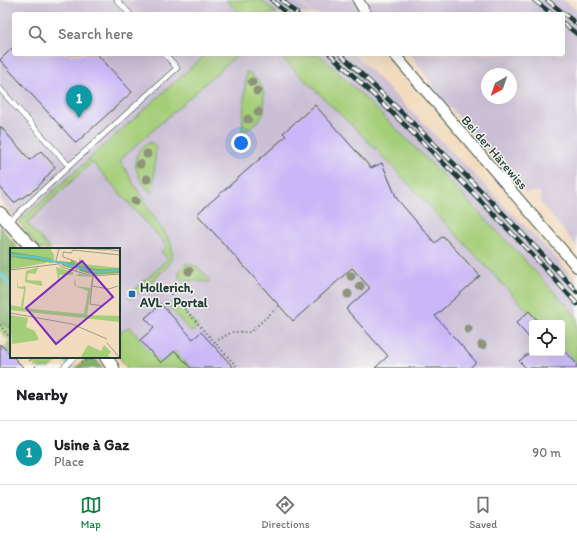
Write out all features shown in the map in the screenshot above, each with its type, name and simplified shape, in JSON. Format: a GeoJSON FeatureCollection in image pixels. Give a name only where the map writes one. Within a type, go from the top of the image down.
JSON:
{"type":"FeatureCollection","features":[{"type":"Feature","properties":{"kind":"street"},"geometry":{"type":"LineString","coordinates":[[358,0],[365,12]]}},
{"type":"Feature","properties":{"kind":"street","name":"Bei der Härewiss"},"geometry":{"type":"LineString","coordinates":[[396,56],[577,267]]}},
{"type":"Feature","properties":{"kind":"street"},"geometry":{"type":"LineString","coordinates":[[0,213],[31,248]]}},
{"type":"Feature","properties":{"kind":"street"},"geometry":{"type":"LineString","coordinates":[[101,359],[113,368]]}},
{"type":"Feature","properties":{"kind":"lane"},"geometry":{"type":"LineString","coordinates":[[117,0],[128,12]]}},
{"type":"Feature","properties":{"kind":"lane"},"geometry":{"type":"LineString","coordinates":[[9,222],[177,68],[167,56]]}},
{"type":"Feature","properties":{"kind":"lane"},"geometry":{"type":"LineString","coordinates":[[0,88],[69,166]]}},
{"type":"Feature","properties":{"kind":"lane"},"geometry":{"type":"LineString","coordinates":[[63,368],[73,358]]}},
{"type":"Feature","properties":{"kind":"path"},"geometry":{"type":"LineString","coordinates":[[171,294],[238,368]]}},
{"type":"Feature","properties":{"kind":"path"},"geometry":{"type":"LineString","coordinates":[[215,342],[232,332],[250,332],[279,306]]}},
{"type":"Feature","properties":{"kind":"path"},"geometry":{"type":"LineString","coordinates":[[0,325],[10,338]]}},
{"type":"Feature","properties":{"kind":"path"},"geometry":{"type":"LineString","coordinates":[[28,358],[35,367]]}},
{"type":"Feature","properties":{"kind":"path"},"geometry":{"type":"LineString","coordinates":[[76,365],[85,360],[101,359]]}},
{"type":"Feature","properties":{"kind":"shaded area"},"geometry":{"type":"Polygon","coordinates":[[[0,0],[226,0],[239,12],[12,12],[12,56],[280,56],[376,149],[536,320],[529,320],[529,356],[565,356],[565,351],[577,364],[577,368],[127,368],[120,358],[120,248],[38,248],[0,199],[0,0]]]}},
{"type":"Feature","properties":{"kind":"shaded area"},"geometry":{"type":"Polygon","coordinates":[[[262,0],[296,0],[310,12],[275,12],[262,0]]]}},
{"type":"Feature","properties":{"kind":"shaded area"},"geometry":{"type":"Polygon","coordinates":[[[299,0],[564,0],[577,10],[577,247],[540,202],[540,192],[525,192],[440,96],[412,56],[565,56],[565,12],[311,12],[299,0]]]}},
{"type":"Feature","properties":{"kind":"shaded area"},"geometry":{"type":"Polygon","coordinates":[[[321,56],[356,56],[468,168],[558,260],[577,283],[577,317],[530,265],[375,108],[321,56]]]}},
{"type":"Feature","properties":{"kind":"green space"},"geometry":{"type":"Polygon","coordinates":[[[226,0],[262,0],[275,12],[239,12],[226,0]]]}},
{"type":"Feature","properties":{"kind":"green space"},"geometry":{"type":"Polygon","coordinates":[[[204,56],[236,56],[120,160],[145,203],[171,243],[172,249],[172,258],[168,266],[131,300],[128,296],[168,259],[161,252],[167,246],[92,162],[27,223],[49,248],[38,248],[19,222],[204,56]]]}},
{"type":"Feature","properties":{"kind":"green space"},"geometry":{"type":"Polygon","coordinates":[[[280,56],[321,56],[483,216],[577,317],[577,364],[565,351],[565,320],[536,320],[376,149],[280,56]]]}},
{"type":"Feature","properties":{"kind":"green space"},"geometry":{"type":"Polygon","coordinates":[[[246,72],[256,78],[263,87],[264,109],[260,119],[242,134],[246,72]]]}},
{"type":"Feature","properties":{"kind":"green space"},"geometry":{"type":"Polygon","coordinates":[[[150,142],[156,146],[153,192],[151,193],[141,180],[136,166],[138,153],[150,142]]]}},
{"type":"Feature","properties":{"kind":"green space"},"geometry":{"type":"Polygon","coordinates":[[[0,226],[17,248],[10,248],[10,328],[0,323],[0,226]]]}},
{"type":"Feature","properties":{"kind":"green space"},"geometry":{"type":"Polygon","coordinates":[[[185,264],[193,265],[199,269],[210,280],[209,282],[179,280],[179,270],[185,264]]]}},
{"type":"Feature","properties":{"kind":"green space"},"geometry":{"type":"Polygon","coordinates":[[[175,300],[198,327],[191,332],[168,306],[175,300]]]}},
{"type":"Feature","properties":{"kind":"green space"},"geometry":{"type":"Polygon","coordinates":[[[0,323],[10,328],[10,341],[0,331],[0,323]]]}},
{"type":"Feature","properties":{"kind":"green space"},"geometry":{"type":"Polygon","coordinates":[[[129,326],[161,363],[175,351],[191,368],[127,368],[120,358],[120,333],[129,326]]]}},
{"type":"Feature","properties":{"kind":"green space"},"geometry":{"type":"Polygon","coordinates":[[[10,341],[10,354],[4,348],[10,341]]]}},
{"type":"Feature","properties":{"kind":"green space"},"geometry":{"type":"Polygon","coordinates":[[[28,358],[40,358],[43,361],[50,362],[53,358],[61,358],[49,368],[39,368],[28,358]]]}},
{"type":"Feature","properties":{"kind":"green space"},"geometry":{"type":"Polygon","coordinates":[[[85,360],[96,360],[103,368],[75,368],[85,360]]]}},
{"type":"Feature","properties":{"kind":"building"},"geometry":{"type":"Polygon","coordinates":[[[12,48],[12,56],[99,56],[132,92],[76,143],[0,60],[12,48]]]}},
{"type":"Feature","properties":{"kind":"building"},"geometry":{"type":"Polygon","coordinates":[[[315,105],[371,168],[382,163],[397,199],[435,243],[443,236],[480,276],[435,316],[476,362],[470,368],[375,368],[388,356],[346,309],[370,288],[352,268],[293,321],[197,214],[286,136],[283,133],[315,105]]]}},
{"type":"Feature","properties":{"kind":"building"},"geometry":{"type":"Polygon","coordinates":[[[0,126],[30,160],[41,151],[55,167],[37,188],[14,203],[0,187],[0,126]]]}},
{"type":"Feature","properties":{"kind":"building"},"geometry":{"type":"Polygon","coordinates":[[[161,304],[193,339],[201,332],[234,368],[191,368],[175,351],[161,363],[140,340],[154,328],[145,318],[161,304]]]}},
{"type":"Feature","properties":{"kind":"building"},"geometry":{"type":"Polygon","coordinates":[[[529,311],[537,320],[529,320],[529,338],[516,323],[529,311]]]}},
{"type":"Feature","properties":{"kind":"building"},"geometry":{"type":"Polygon","coordinates":[[[0,344],[10,354],[10,358],[14,358],[24,368],[0,368],[0,344]]]}},
{"type":"Feature","properties":{"kind":"building"},"geometry":{"type":"Polygon","coordinates":[[[529,353],[529,356],[565,356],[565,353],[567,353],[577,364],[577,368],[526,368],[519,361],[529,353]]]}},
{"type":"Feature","properties":{"kind":"waterway"},"geometry":{"type":"LineString","coordinates":[[0,272],[10,286]]}},
{"type":"Feature","properties":{"kind":"waterway"},"geometry":{"type":"LineString","coordinates":[[64,358],[71,368]]}},
{"type":"Feature","properties":{"kind":"railway"},"geometry":{"type":"LineString","coordinates":[[272,0],[285,12]]}},
{"type":"Feature","properties":{"kind":"railway"},"geometry":{"type":"LineString","coordinates":[[282,0],[295,12]]}},
{"type":"Feature","properties":{"kind":"railway"},"geometry":{"type":"LineString","coordinates":[[534,0],[549,12]]}},
{"type":"Feature","properties":{"kind":"railway"},"geometry":{"type":"LineString","coordinates":[[547,0],[562,12]]}},
{"type":"Feature","properties":{"kind":"railway"},"geometry":{"type":"LineString","coordinates":[[565,14],[577,24]]}},
{"type":"Feature","properties":{"kind":"railway"},"geometry":{"type":"LineString","coordinates":[[565,25],[577,34]]}},
{"type":"Feature","properties":{"kind":"railway"},"geometry":{"type":"LineString","coordinates":[[332,56],[394,114],[456,176],[518,239],[577,304]]}},
{"type":"Feature","properties":{"kind":"railway"},"geometry":{"type":"LineString","coordinates":[[342,56],[461,170],[577,292]]}},
{"type":"Feature","properties":{"kind":"place","name":"Usine à Gaz"},"geometry":{"type":"Point","coordinates":[79,118]}},
{"type":"Feature","properties":{"kind":"place","name":"Hollerich, AVL - Portal"},"geometry":{"type":"Point","coordinates":[132,294]}}]}
